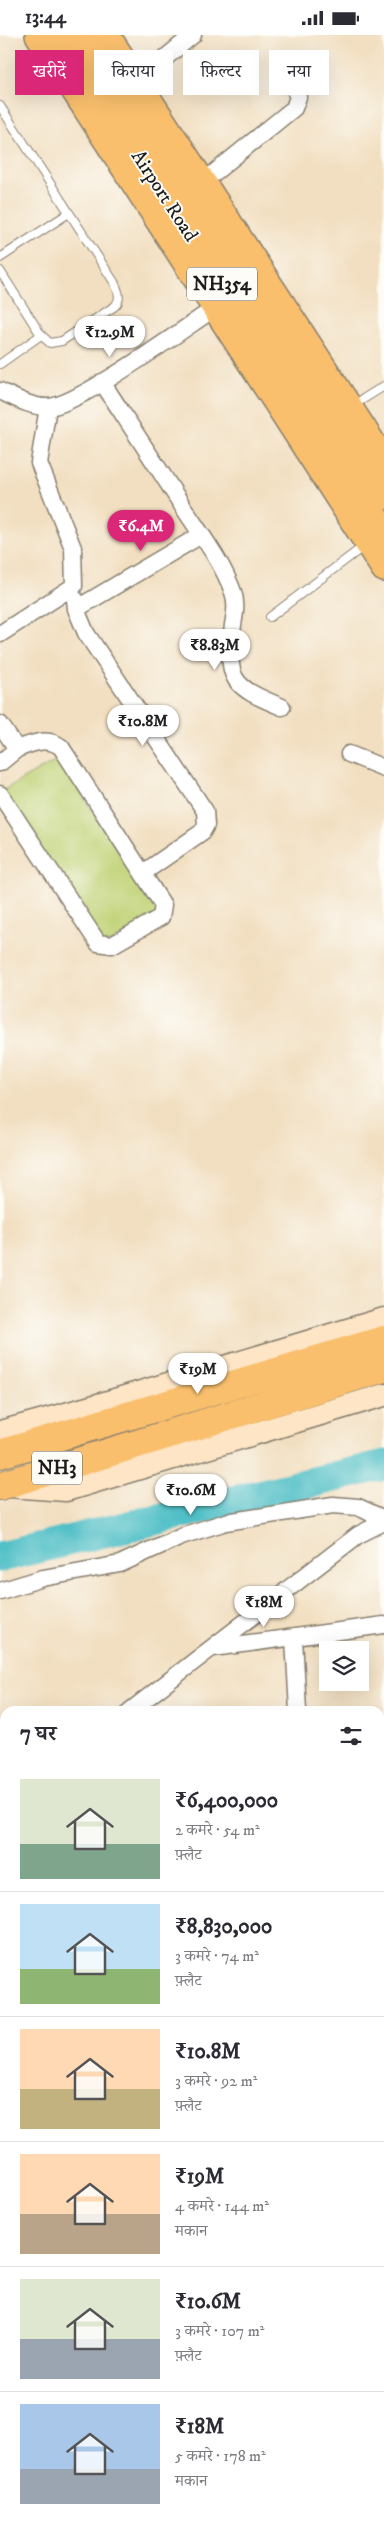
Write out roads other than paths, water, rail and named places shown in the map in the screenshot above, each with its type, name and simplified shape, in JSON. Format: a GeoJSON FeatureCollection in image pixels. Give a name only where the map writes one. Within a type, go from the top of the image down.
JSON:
{"type":"FeatureCollection","features":[{"type":"Feature","properties":{"kind":"highway","name":"Airport Road"},"geometry":{"type":"LineString","coordinates":[[59,35],[376,538]]}},
{"type":"Feature","properties":{"kind":"highway","name":"Airport Road"},"geometry":{"type":"LineString","coordinates":[[86,35],[187,187],[384,495]]}},
{"type":"Feature","properties":{"kind":"highway","name":"NH3"},"geometry":{"type":"LineString","coordinates":[[0,1454],[384,1340]]}},
{"type":"Feature","properties":{"kind":"highway","name":"NH3"},"geometry":{"type":"LineString","coordinates":[[1,1486],[384,1368]]}},
{"type":"Feature","properties":{"kind":"main road"},"geometry":{"type":"LineString","coordinates":[[38,35],[215,308],[376,538],[384,569]]}},
{"type":"Feature","properties":{"kind":"main road"},"geometry":{"type":"LineString","coordinates":[[107,35],[117,50]]}},
{"type":"Feature","properties":{"kind":"main road"},"geometry":{"type":"LineString","coordinates":[[146,95],[384,460]]}},
{"type":"Feature","properties":{"kind":"street"},"geometry":{"type":"LineString","coordinates":[[173,52],[194,35]]}},
{"type":"Feature","properties":{"kind":"street"},"geometry":{"type":"LineString","coordinates":[[203,182],[294,108],[297,95]]}},
{"type":"Feature","properties":{"kind":"street"},"geometry":{"type":"LineString","coordinates":[[0,391],[27,403],[48,407],[73,400],[215,308]]}},
{"type":"Feature","properties":{"kind":"street"},"geometry":{"type":"LineString","coordinates":[[102,382],[201,535],[234,593],[236,605],[230,655],[235,678],[241,687],[252,694],[282,707]]}},
{"type":"Feature","properties":{"kind":"street"},"geometry":{"type":"LineString","coordinates":[[48,407],[39,463],[73,548],[76,609],[86,633],[205,811],[206,825],[202,832],[143,873]]}},
{"type":"Feature","properties":{"kind":"street"},"geometry":{"type":"LineString","coordinates":[[76,609],[201,535]]}},
{"type":"Feature","properties":{"kind":"street"},"geometry":{"type":"LineString","coordinates":[[0,634],[74,586]]}},
{"type":"Feature","properties":{"kind":"street"},"geometry":{"type":"LineString","coordinates":[[0,724],[17,749]]}},
{"type":"Feature","properties":{"kind":"street"},"geometry":{"type":"LineString","coordinates":[[0,763],[17,749],[43,741],[56,743],[61,747],[163,905],[162,915],[112,945],[98,943],[0,794]]}},
{"type":"Feature","properties":{"kind":"street"},"geometry":{"type":"LineString","coordinates":[[349,754],[384,768]]}},
{"type":"Feature","properties":{"kind":"street"},"geometry":{"type":"LineString","coordinates":[[0,1432],[98,1405],[384,1319]]}},
{"type":"Feature","properties":{"kind":"street"},"geometry":{"type":"LineString","coordinates":[[1,1486],[66,1490],[384,1395]]}},
{"type":"Feature","properties":{"kind":"street"},"geometry":{"type":"LineString","coordinates":[[0,1591],[43,1578],[120,1564],[181,1536],[226,1522],[332,1505],[358,1507],[384,1520]]}},
{"type":"Feature","properties":{"kind":"street"},"geometry":{"type":"LineString","coordinates":[[137,1706],[358,1535],[384,1520]]}},
{"type":"Feature","properties":{"kind":"street"},"geometry":{"type":"LineString","coordinates":[[213,1648],[384,1625]]}},
{"type":"Feature","properties":{"kind":"street"},"geometry":{"type":"LineString","coordinates":[[294,1638],[298,1706]]}},
{"type":"Feature","properties":{"kind":"lane"},"geometry":{"type":"LineString","coordinates":[[0,105],[118,290],[118,303],[56,343],[50,343],[40,335],[0,271]]}},
{"type":"Feature","properties":{"kind":"lane"},"geometry":{"type":"LineString","coordinates":[[0,258],[69,213]]}},
{"type":"Feature","properties":{"kind":"lane"},"geometry":{"type":"LineString","coordinates":[[0,364],[40,335]]}},
{"type":"Feature","properties":{"kind":"lane"},"geometry":{"type":"LineString","coordinates":[[350,408],[384,386]]}},
{"type":"Feature","properties":{"kind":"lane"},"geometry":{"type":"LineString","coordinates":[[270,617],[376,538]]}},
{"type":"Feature","properties":{"kind":"waterway"},"geometry":{"type":"LineString","coordinates":[[0,1557],[384,1465]]}}]}
